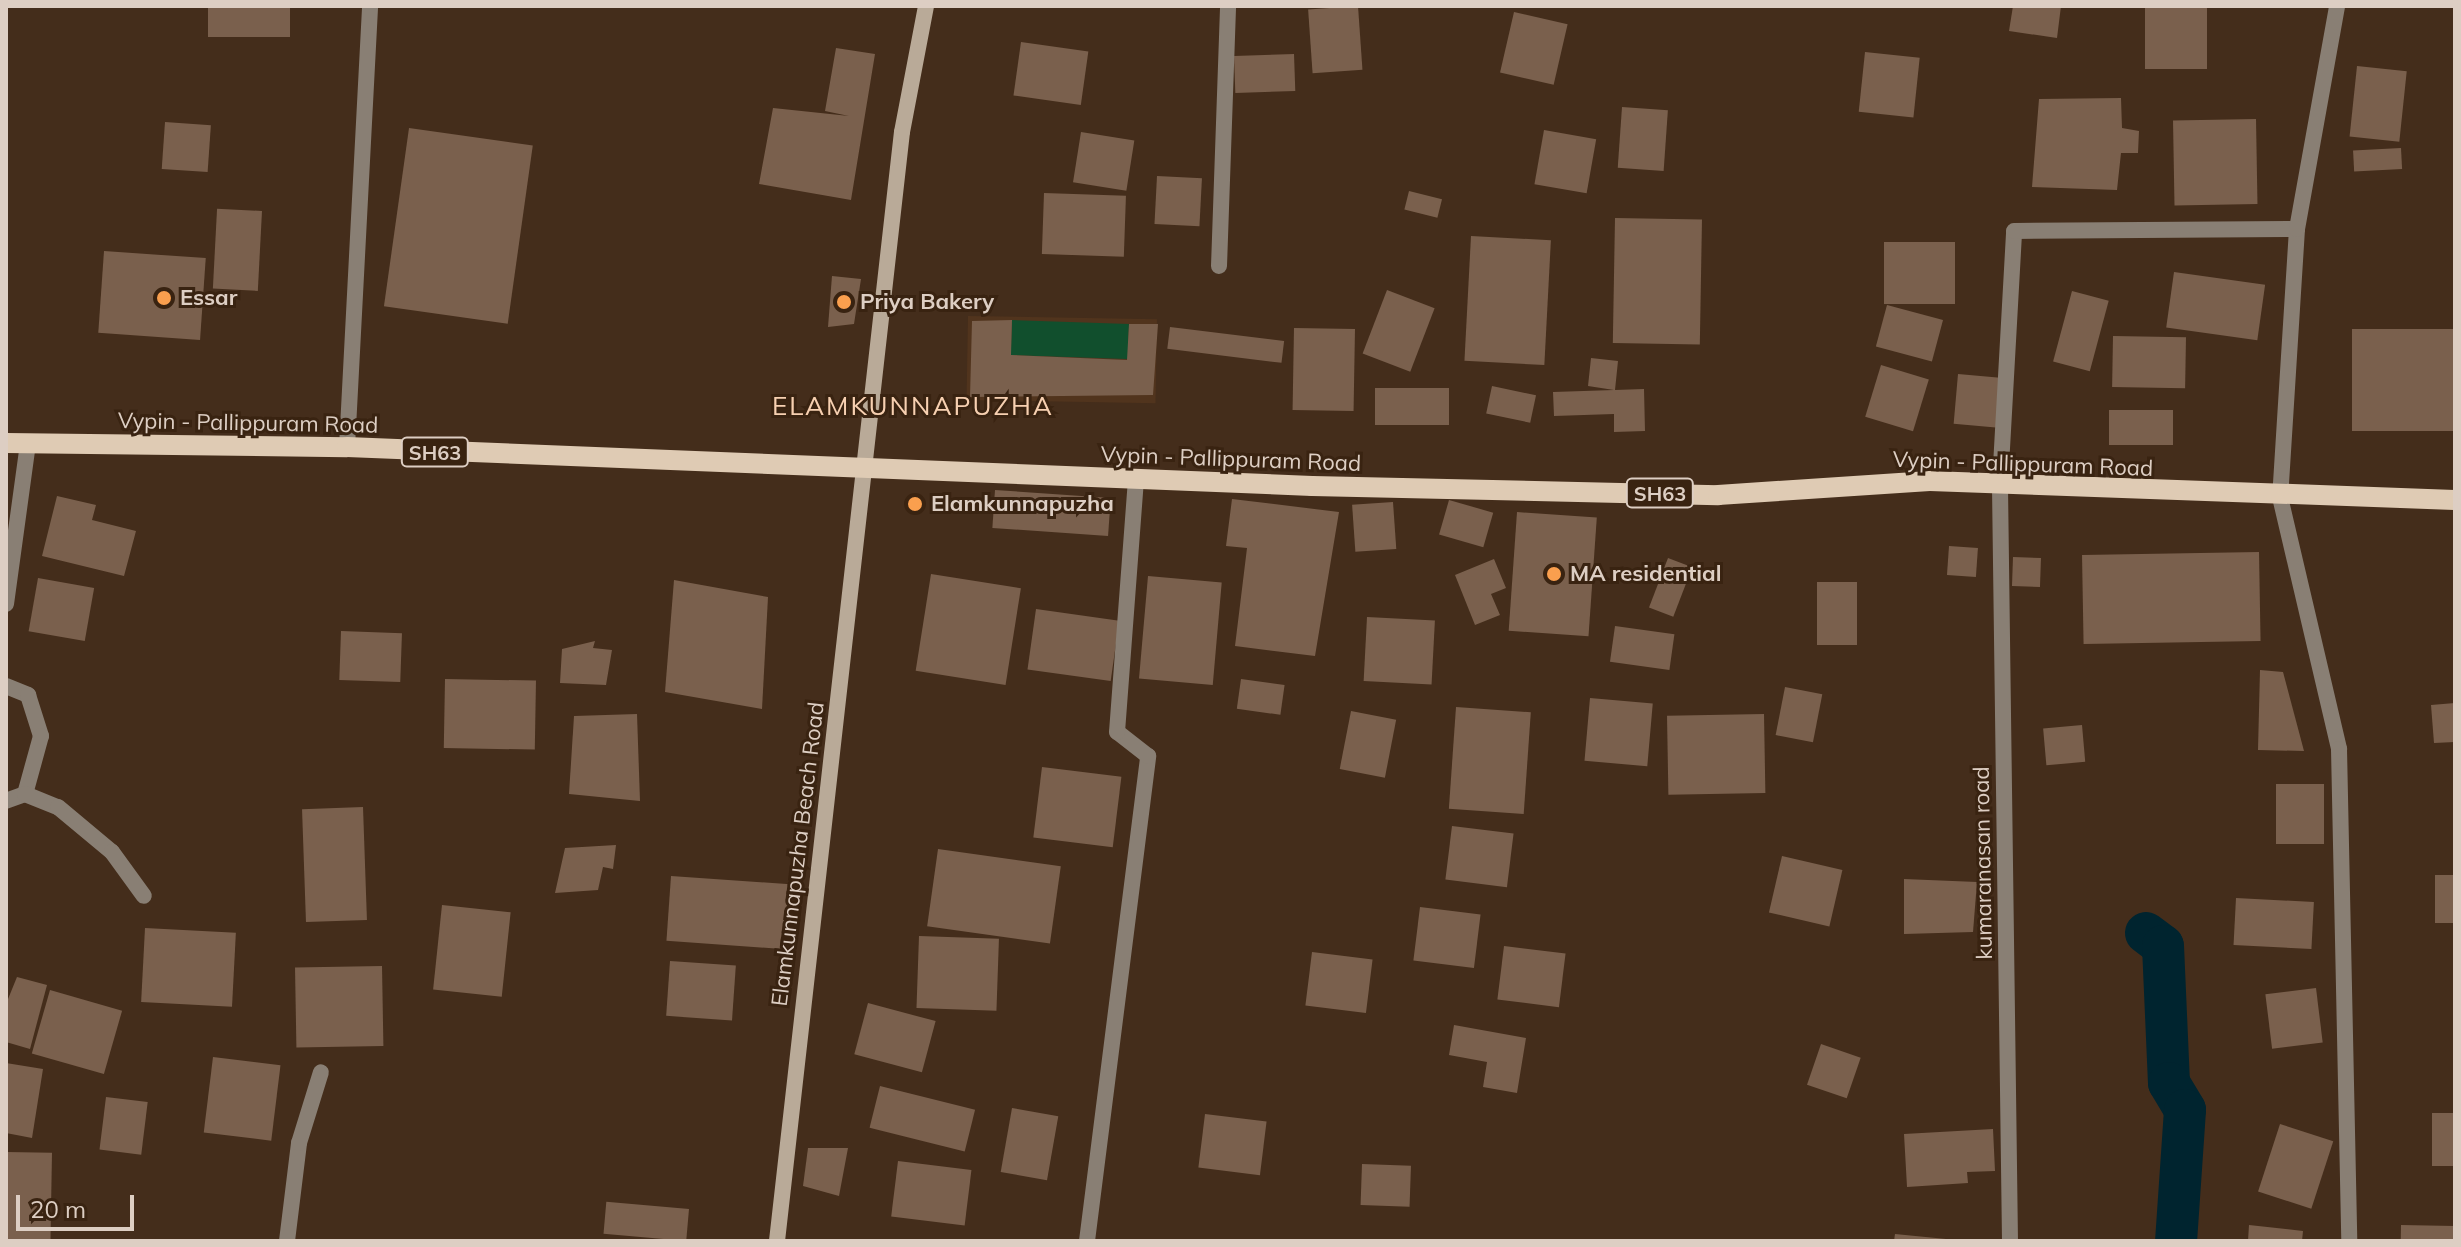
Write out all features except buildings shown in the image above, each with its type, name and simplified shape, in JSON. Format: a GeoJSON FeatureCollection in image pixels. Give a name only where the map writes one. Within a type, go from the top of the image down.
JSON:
{"type":"FeatureCollection","features":[{"type":"Feature","properties":{"kind":"main road","name":"Elamkunnapuzha Beach Road"},"geometry":{"type":"LineString","coordinates":[[777,1241],[902,132],[926,6]]}},
{"type":"Feature","properties":{"kind":"main road","name":"Vypin - Pallippuram Road"},"geometry":{"type":"LineString","coordinates":[[6,443],[347,447],[864,472],[1718,495],[2000,484],[2280,497],[2455,500]]}},
{"type":"Feature","properties":{"kind":"street"},"geometry":{"type":"LineString","coordinates":[[347,447],[370,6]]}},
{"type":"Feature","properties":{"kind":"street"},"geometry":{"type":"LineString","coordinates":[[1219,266],[1228,6]]}},
{"type":"Feature","properties":{"kind":"street"},"geometry":{"type":"LineString","coordinates":[[2337,6],[2297,229],[2280,497],[2339,749],[2349,1241]]}},
{"type":"Feature","properties":{"kind":"street","name":"kumaranasan road"},"geometry":{"type":"LineString","coordinates":[[2010,1241],[2000,484],[2014,231],[2297,229]]}},
{"type":"Feature","properties":{"kind":"street"},"geometry":{"type":"LineString","coordinates":[[6,604],[28,443]]}},
{"type":"Feature","properties":{"kind":"street"},"geometry":{"type":"LineString","coordinates":[[1087,1241],[1148,756],[1117,732],[1136,481]]}},
{"type":"Feature","properties":{"kind":"street"},"geometry":{"type":"LineString","coordinates":[[6,686],[28,695],[41,736],[25,794]]}},
{"type":"Feature","properties":{"kind":"street"},"geometry":{"type":"LineString","coordinates":[[6,801],[25,794],[58,807],[112,852],[144,896]]}},
{"type":"Feature","properties":{"kind":"street"},"geometry":{"type":"LineString","coordinates":[[287,1241],[299,1143],[321,1072]]}},
{"type":"Feature","properties":{"kind":"shaded area"},"geometry":{"type":"Polygon","coordinates":[[[968,316],[1157,319],[1156,403],[967,400],[968,316]]]}},
{"type":"Feature","properties":{"kind":"green space"},"geometry":{"type":"Polygon","coordinates":[[[1012,320],[1129,324],[1128,359],[1011,355],[1012,320]]]}},
{"type":"Feature","properties":{"kind":"waterway"},"geometry":{"type":"LineString","coordinates":[[2146,933],[2163,946],[2169,1083],[2185,1110],[2176,1241]]}},
{"type":"Feature","properties":{"kind":"place","name":"Essar"},"geometry":{"type":"Point","coordinates":[164,298]}},
{"type":"Feature","properties":{"kind":"place","name":"Priya Bakery"},"geometry":{"type":"Point","coordinates":[844,302]}},
{"type":"Feature","properties":{"kind":"place","name":"Elamkunnapuzha"},"geometry":{"type":"Point","coordinates":[915,504]}},
{"type":"Feature","properties":{"kind":"place","name":"MA residential"},"geometry":{"type":"Point","coordinates":[1554,574]}},
{"type":"Feature","properties":{"kind":"district","name":"ELAMKUNNAPUZHA"},"geometry":{"type":"Point","coordinates":[913,406]}}]}
